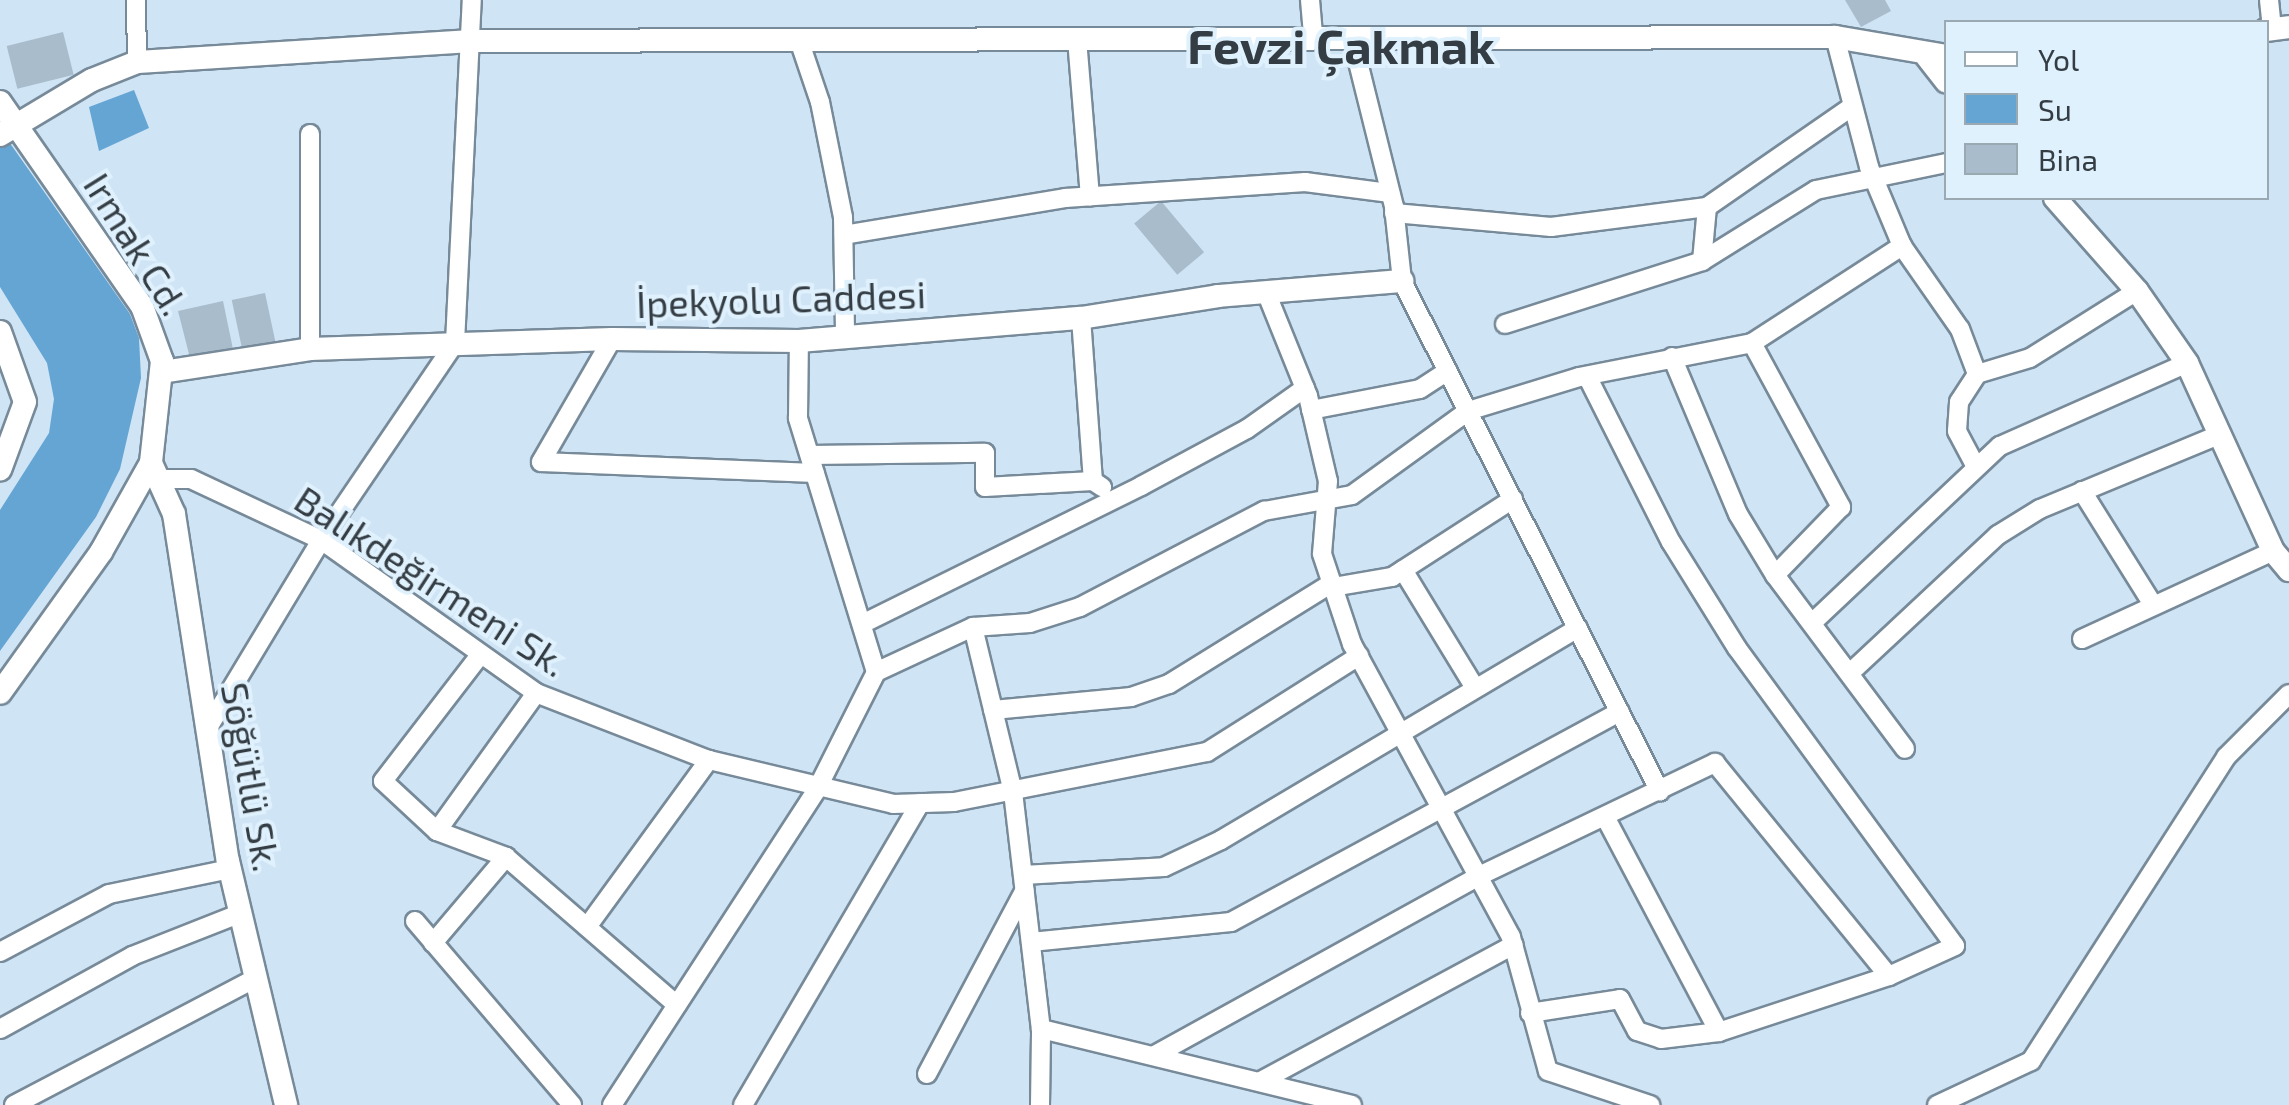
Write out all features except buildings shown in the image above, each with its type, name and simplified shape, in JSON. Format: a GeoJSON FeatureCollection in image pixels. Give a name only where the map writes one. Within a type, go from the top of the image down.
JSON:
{"type":"FeatureCollection","features":[{"type":"Feature","properties":{"kind":"street"},"geometry":{"type":"LineString","coordinates":[[136,0],[137,62]]}},
{"type":"Feature","properties":{"kind":"street"},"geometry":{"type":"LineString","coordinates":[[206,732],[321,540],[455,343],[472,0]]}},
{"type":"Feature","properties":{"kind":"street"},"geometry":{"type":"LineString","coordinates":[[1310,0],[1313,38]]}},
{"type":"Feature","properties":{"kind":"street"},"geometry":{"type":"LineString","coordinates":[[2269,0],[2276,29]]}},
{"type":"Feature","properties":{"kind":"street"},"geometry":{"type":"LineString","coordinates":[[7,131],[137,62],[472,41],[1835,37],[1937,57]]}},
{"type":"Feature","properties":{"kind":"street"},"geometry":{"type":"LineString","coordinates":[[1835,37],[1850,108],[1872,176],[1902,246],[1960,329],[1977,374]]}},
{"type":"Feature","properties":{"kind":"street"},"geometry":{"type":"LineString","coordinates":[[1352,38],[1394,212],[1402,280],[1660,792]]}},
{"type":"Feature","properties":{"kind":"street"},"geometry":{"type":"LineString","coordinates":[[1078,39],[1090,196]]}},
{"type":"Feature","properties":{"kind":"street"},"geometry":{"type":"LineString","coordinates":[[799,40],[820,102],[844,235],[845,336]]}},
{"type":"Feature","properties":{"kind":"street","name":"Irmak Cd."},"geometry":{"type":"LineString","coordinates":[[0,102],[7,131],[142,306],[162,372],[158,471],[0,693]]}},
{"type":"Feature","properties":{"kind":"street"},"geometry":{"type":"LineString","coordinates":[[1394,212],[1551,227],[1707,207],[1850,108]]}},
{"type":"Feature","properties":{"kind":"street"},"geometry":{"type":"LineString","coordinates":[[310,134],[310,350]]}},
{"type":"Feature","properties":{"kind":"street"},"geometry":{"type":"LineString","coordinates":[[1506,324],[1702,261],[1816,190],[1944,162]]}},
{"type":"Feature","properties":{"kind":"street"},"geometry":{"type":"LineString","coordinates":[[844,235],[1090,196],[1305,182],[1390,193]]}},
{"type":"Feature","properties":{"kind":"street"},"geometry":{"type":"LineString","coordinates":[[2057,200],[2137,291],[2187,362],[2216,436],[2273,550],[2289,570]]}},
{"type":"Feature","properties":{"kind":"street"},"geometry":{"type":"LineString","coordinates":[[1702,261],[1707,207]]}},
{"type":"Feature","properties":{"kind":"street"},"geometry":{"type":"LineString","coordinates":[[612,1105],[817,789],[876,672],[972,626],[1030,623],[1080,606],[1264,511],[1327,497],[1352,496],[1468,411],[1587,376],[1752,343],[1902,246]]}},
{"type":"Feature","properties":{"kind":"street","name":"İpekyolu Caddesi"},"geometry":{"type":"LineString","coordinates":[[162,372],[310,350],[612,339],[799,341],[1081,318],[1266,292],[1402,280]]}},
{"type":"Feature","properties":{"kind":"street"},"geometry":{"type":"LineString","coordinates":[[1975,465],[1957,431],[1959,402],[1977,374],[2030,358],[2137,291]]}},
{"type":"Feature","properties":{"kind":"street"},"geometry":{"type":"LineString","coordinates":[[1266,292],[1311,410],[1327,497],[1322,554],[1332,585],[1359,656],[1514,945],[1548,1071],[1650,1105]]}},
{"type":"Feature","properties":{"kind":"street"},"geometry":{"type":"LineString","coordinates":[[1081,318],[1093,481]]}},
{"type":"Feature","properties":{"kind":"street"},"geometry":{"type":"LineString","coordinates":[[0,332],[25,402],[0,470]]}},
{"type":"Feature","properties":{"kind":"street"},"geometry":{"type":"LineString","coordinates":[[612,339],[541,462],[812,464],[985,453],[986,486],[1093,481],[1118,498]]}},
{"type":"Feature","properties":{"kind":"street"},"geometry":{"type":"LineString","coordinates":[[799,341],[798,418],[876,672]]}},
{"type":"Feature","properties":{"kind":"street"},"geometry":{"type":"LineString","coordinates":[[1752,343],[1841,507],[1775,574]]}},
{"type":"Feature","properties":{"kind":"street"},"geometry":{"type":"LineString","coordinates":[[1672,357],[1738,514],[1775,574],[1905,749]]}},
{"type":"Feature","properties":{"kind":"street"},"geometry":{"type":"LineString","coordinates":[[1812,622],[1975,465],[2000,446],[2187,362]]}},
{"type":"Feature","properties":{"kind":"street"},"geometry":{"type":"LineString","coordinates":[[1311,410],[1420,389],[1448,371]]}},
{"type":"Feature","properties":{"kind":"street"},"geometry":{"type":"LineString","coordinates":[[1530,1013],[1620,999],[1637,1031],[1661,1040],[1719,1032],[1889,976],[1955,946],[1738,648],[1671,542],[1587,376]]}},
{"type":"Feature","properties":{"kind":"street"},"geometry":{"type":"LineString","coordinates":[[862,624],[1118,498],[1247,429],[1304,388]]}},
{"type":"Feature","properties":{"kind":"street"},"geometry":{"type":"LineString","coordinates":[[1851,672],[1998,534],[2082,490],[2216,436]]}},
{"type":"Feature","properties":{"kind":"street","name":"Balıkdeğirmeni Sk."},"geometry":{"type":"LineString","coordinates":[[158,471],[192,479],[321,540],[536,693],[709,760],[817,789],[920,804],[1014,792],[1207,752],[1359,656]]}},
{"type":"Feature","properties":{"kind":"street","name":"Söğütlü Sk."},"geometry":{"type":"LineString","coordinates":[[158,471],[230,869],[286,1105]]}},
{"type":"Feature","properties":{"kind":"street"},"geometry":{"type":"LineString","coordinates":[[2082,490],[2152,602]]}},
{"type":"Feature","properties":{"kind":"street"},"geometry":{"type":"LineString","coordinates":[[993,710],[1131,697],[1169,684],[1332,585],[1403,570],[1513,500]]}},
{"type":"Feature","properties":{"kind":"street"},"geometry":{"type":"LineString","coordinates":[[2082,639],[2152,602],[2273,550]]}},
{"type":"Feature","properties":{"kind":"street"},"geometry":{"type":"LineString","coordinates":[[1403,570],[1474,688]]}},
{"type":"Feature","properties":{"kind":"street"},"geometry":{"type":"LineString","coordinates":[[972,626],[1014,792],[1041,1030],[1040,1105]]}},
{"type":"Feature","properties":{"kind":"street"},"geometry":{"type":"LineString","coordinates":[[1024,882],[1164,867],[1222,840],[1578,628]]}},
{"type":"Feature","properties":{"kind":"street"},"geometry":{"type":"LineString","coordinates":[[480,656],[382,781],[437,831],[506,857],[676,1006]]}},
{"type":"Feature","properties":{"kind":"street"},"geometry":{"type":"LineString","coordinates":[[437,831],[536,693]]}},
{"type":"Feature","properties":{"kind":"street"},"geometry":{"type":"LineString","coordinates":[[1937,1105],[2031,1061],[2226,758],[2289,694]]}},
{"type":"Feature","properties":{"kind":"street"},"geometry":{"type":"LineString","coordinates":[[1031,942],[1231,922],[1440,804],[1620,712]]}},
{"type":"Feature","properties":{"kind":"street"},"geometry":{"type":"LineString","coordinates":[[587,927],[709,760]]}},
{"type":"Feature","properties":{"kind":"street"},"geometry":{"type":"LineString","coordinates":[[1156,1056],[1479,876],[1715,763],[1889,976]]}},
{"type":"Feature","properties":{"kind":"street"},"geometry":{"type":"LineString","coordinates":[[742,1105],[920,804]]}},
{"type":"Feature","properties":{"kind":"street"},"geometry":{"type":"LineString","coordinates":[[1604,817],[1719,1032]]}},
{"type":"Feature","properties":{"kind":"street"},"geometry":{"type":"LineString","coordinates":[[433,942],[506,857]]}},
{"type":"Feature","properties":{"kind":"street"},"geometry":{"type":"LineString","coordinates":[[0,952],[110,894],[230,869]]}},
{"type":"Feature","properties":{"kind":"street"},"geometry":{"type":"LineString","coordinates":[[927,1074],[1024,882]]}},
{"type":"Feature","properties":{"kind":"street"},"geometry":{"type":"LineString","coordinates":[[0,1029],[132,956],[240,914]]}},
{"type":"Feature","properties":{"kind":"street"},"geometry":{"type":"LineString","coordinates":[[414,921],[572,1105]]}},
{"type":"Feature","properties":{"kind":"street"},"geometry":{"type":"LineString","coordinates":[[1261,1081],[1514,945]]}},
{"type":"Feature","properties":{"kind":"street"},"geometry":{"type":"LineString","coordinates":[[14,1105],[256,978]]}},
{"type":"Feature","properties":{"kind":"street"},"geometry":{"type":"LineString","coordinates":[[1041,1030],[1352,1105]]}},
{"type":"Feature","properties":{"kind":"water"},"geometry":{"type":"Polygon","coordinates":[[[134,90],[149,128],[99,151],[89,107],[134,90]]]}},
{"type":"Feature","properties":{"kind":"water"},"geometry":{"type":"Polygon","coordinates":[[[0,129],[130,314],[139,338],[141,378],[120,469],[96,517],[0,651],[0,510],[49,433],[54,399],[47,363],[0,287],[0,129]]]}},
{"type":"Feature","properties":{"kind":"district","name":"Fevzi Çakmak"},"geometry":{"type":"Point","coordinates":[1341,46]}}]}
